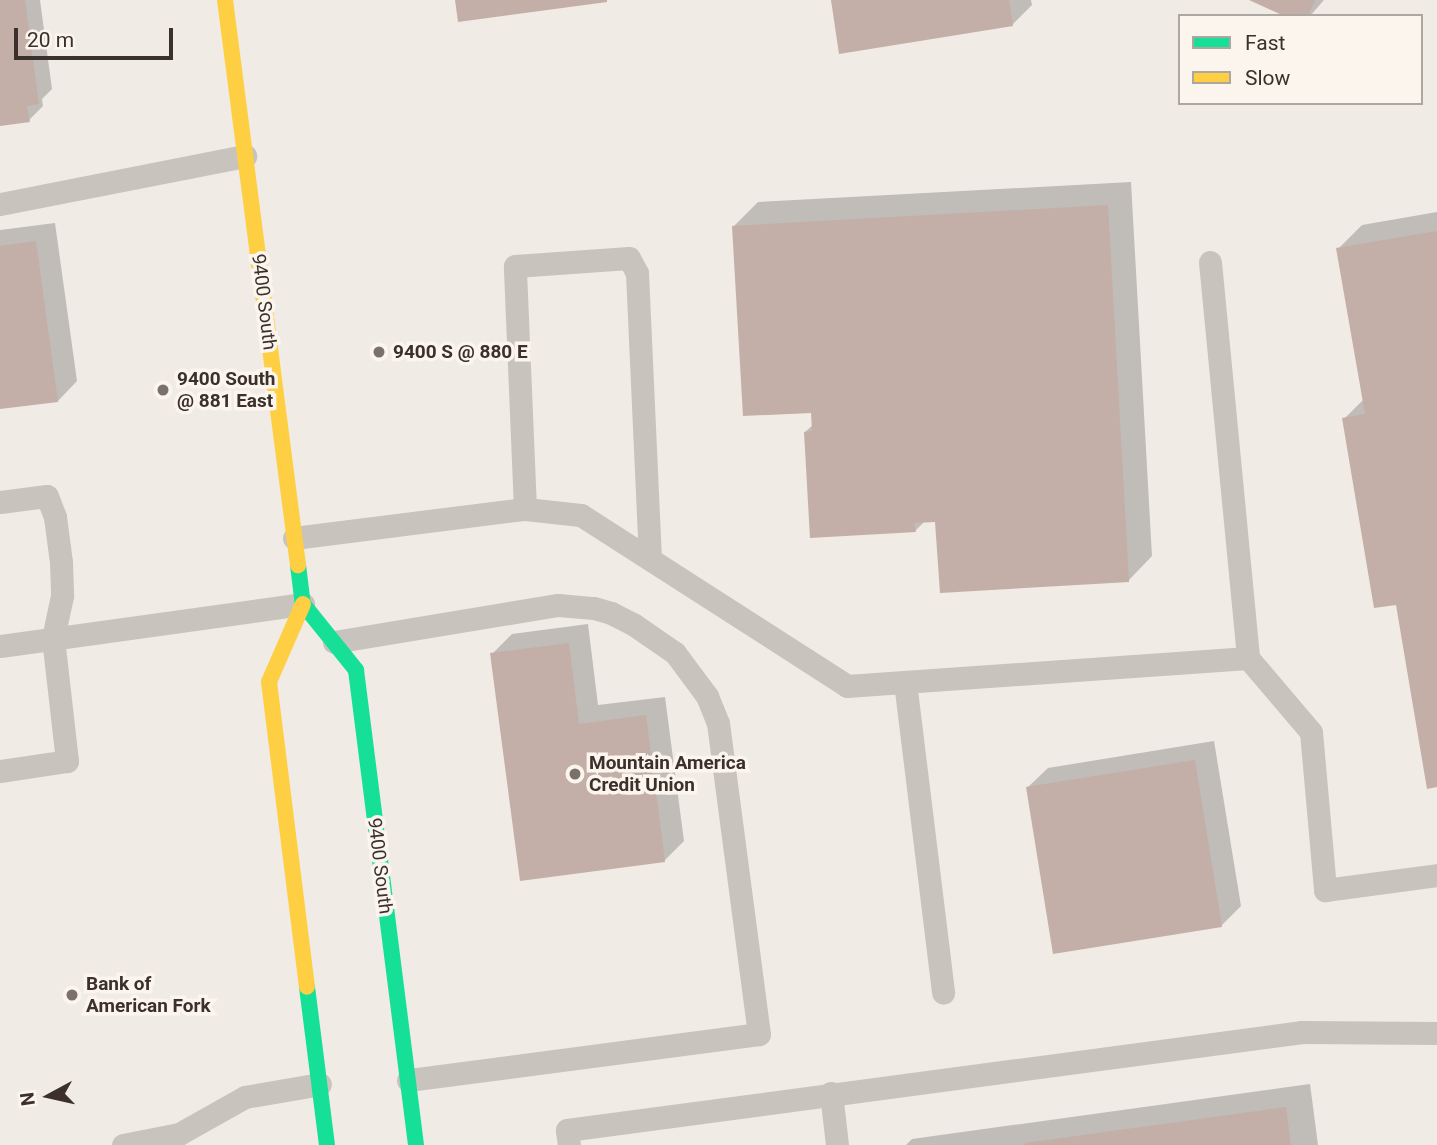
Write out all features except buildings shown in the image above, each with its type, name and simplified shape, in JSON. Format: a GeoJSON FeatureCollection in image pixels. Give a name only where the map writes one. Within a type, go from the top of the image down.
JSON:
{"type":"FeatureCollection","features":[{"type":"Feature","properties":{"kind":"main road","name":"9400 South"},"geometry":{"type":"LineString","coordinates":[[225,0],[303,604],[355,670],[416,1145]]}},
{"type":"Feature","properties":{"kind":"main road"},"geometry":{"type":"LineString","coordinates":[[303,604],[269,682],[327,1145]]}},
{"type":"Feature","properties":{"kind":"lane"},"geometry":{"type":"LineString","coordinates":[[0,204],[245,156]]}},
{"type":"Feature","properties":{"kind":"lane"},"geometry":{"type":"LineString","coordinates":[[525,509],[515,266],[629,258],[637,273],[642,335],[650,559]]}},
{"type":"Feature","properties":{"kind":"lane"},"geometry":{"type":"LineString","coordinates":[[1210,262],[1248,658],[1311,732],[1325,890],[1437,874]]}},
{"type":"Feature","properties":{"kind":"lane"},"geometry":{"type":"LineString","coordinates":[[0,502],[47,496],[55,517],[62,596],[53,638],[67,761],[0,771]]}},
{"type":"Feature","properties":{"kind":"lane"},"geometry":{"type":"LineString","coordinates":[[294,538],[525,509],[581,515],[847,686],[1248,658]]}},
{"type":"Feature","properties":{"kind":"lane"},"geometry":{"type":"LineString","coordinates":[[0,646],[303,604]]}},
{"type":"Feature","properties":{"kind":"lane"},"geometry":{"type":"LineString","coordinates":[[334,642],[429,624],[558,605],[594,608],[611,612],[655,637],[675,653],[708,696],[718,723],[759,1034],[408,1080]]}},
{"type":"Feature","properties":{"kind":"lane"},"geometry":{"type":"LineString","coordinates":[[905,682],[943,993]]}},
{"type":"Feature","properties":{"kind":"lane"},"geometry":{"type":"LineString","coordinates":[[569,1145],[567,1130],[1302,1032],[1437,1033]]}},
{"type":"Feature","properties":{"kind":"lane"},"geometry":{"type":"LineString","coordinates":[[123,1145],[179,1134],[245,1097],[320,1084]]}},
{"type":"Feature","properties":{"kind":"lane"},"geometry":{"type":"LineString","coordinates":[[831,1093],[837,1145]]}},
{"type":"Feature","properties":{"kind":"traffic: fast"},"geometry":{"type":"LineString","coordinates":[[298,565],[303,604],[356,670],[416,1145]]}},
{"type":"Feature","properties":{"kind":"traffic: fast"},"geometry":{"type":"LineString","coordinates":[[307,987],[327,1145]]}},
{"type":"Feature","properties":{"kind":"traffic: slow"},"geometry":{"type":"LineString","coordinates":[[225,0],[298,565]]}},
{"type":"Feature","properties":{"kind":"traffic: slow"},"geometry":{"type":"LineString","coordinates":[[303,604],[269,682],[307,987]]}},
{"type":"Feature","properties":{"kind":"place","name":"9400 S @ 880 E"},"geometry":{"type":"Point","coordinates":[379,352]}},
{"type":"Feature","properties":{"kind":"place","name":"9400 South @ 881 East"},"geometry":{"type":"Point","coordinates":[163,390]}},
{"type":"Feature","properties":{"kind":"place","name":"Mountain America Credit Union"},"geometry":{"type":"Point","coordinates":[575,774]}},
{"type":"Feature","properties":{"kind":"place","name":"Bank of American Fork"},"geometry":{"type":"Point","coordinates":[72,995]}}]}
